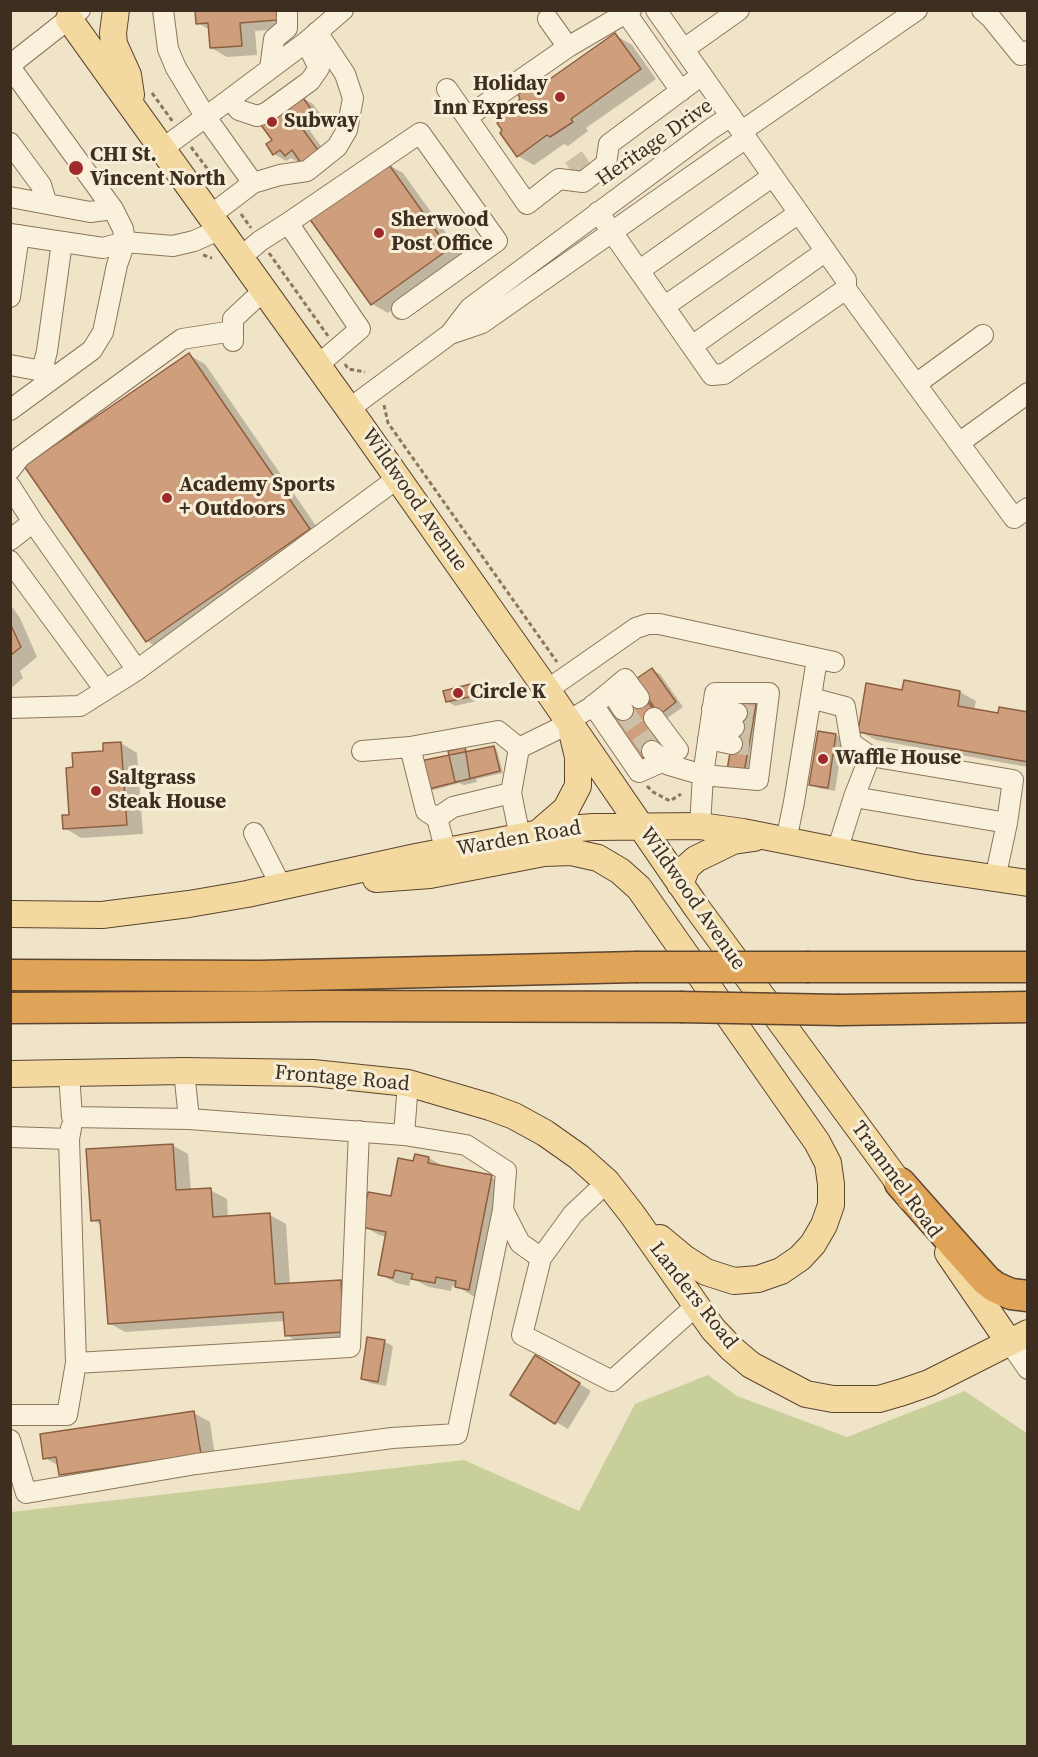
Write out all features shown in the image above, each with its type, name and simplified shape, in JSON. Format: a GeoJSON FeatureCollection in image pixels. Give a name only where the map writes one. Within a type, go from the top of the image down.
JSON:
{"type":"FeatureCollection","features":[{"type":"Feature","properties":{"kind":"highway"},"geometry":{"type":"LineString","coordinates":[[10,975],[260,976],[636,967],[1028,967]]}},
{"type":"Feature","properties":{"kind":"highway"},"geometry":{"type":"LineString","coordinates":[[10,1008],[327,1006],[840,1010],[1028,1007]]}},
{"type":"Feature","properties":{"kind":"highway"},"geometry":{"type":"LineString","coordinates":[[900,1184],[986,1280],[1011,1294],[1028,1296]]}},
{"type":"Feature","properties":{"kind":"main road"},"geometry":{"type":"LineString","coordinates":[[116,10],[114,44],[128,75],[133,110]]}},
{"type":"Feature","properties":{"kind":"main road","name":"Wildwood Avenue"},"geometry":{"type":"LineString","coordinates":[[71,14],[133,110],[216,222],[398,478],[557,683],[569,722],[680,884],[760,994]]}},
{"type":"Feature","properties":{"kind":"main road"},"geometry":{"type":"LineString","coordinates":[[528,836],[566,809],[578,786],[578,757],[569,722]]}},
{"type":"Feature","properties":{"kind":"main road","name":"Warden Road"},"geometry":{"type":"LineString","coordinates":[[10,914],[102,915],[189,904],[528,836],[593,826],[700,826],[743,832],[919,867],[1028,883]]}},
{"type":"Feature","properties":{"kind":"main road"},"geometry":{"type":"LineString","coordinates":[[680,884],[687,867],[696,859],[733,841],[775,839]]}},
{"type":"Feature","properties":{"kind":"main road"},"geometry":{"type":"LineString","coordinates":[[281,886],[430,875],[544,853],[571,852],[598,858],[620,871],[639,888],[818,1142],[828,1163],[831,1205],[819,1235],[800,1258],[782,1271],[758,1279],[734,1281],[706,1272],[684,1258],[633,1214]]}},
{"type":"Feature","properties":{"kind":"main road","name":"Trammel Road"},"geometry":{"type":"LineString","coordinates":[[760,994],[900,1184],[1018,1338]]}},
{"type":"Feature","properties":{"kind":"main road","name":"Frontage Road"},"geometry":{"type":"LineString","coordinates":[[10,1074],[184,1071],[312,1073],[408,1083],[458,1096],[514,1116],[554,1139],[607,1182],[633,1214]]}},
{"type":"Feature","properties":{"kind":"main road","name":"Landers Road"},"geometry":{"type":"LineString","coordinates":[[633,1214],[713,1329],[732,1349],[751,1365],[806,1394],[833,1400],[879,1399],[929,1383],[1018,1338]]}},
{"type":"Feature","properties":{"kind":"street"},"geometry":{"type":"LineString","coordinates":[[163,10],[168,49],[176,68],[205,116],[254,183]]}},
{"type":"Feature","properties":{"kind":"street"},"geometry":{"type":"LineString","coordinates":[[270,69],[274,39],[287,28],[287,10]]}},
{"type":"Feature","properties":{"kind":"street"},"geometry":{"type":"LineString","coordinates":[[162,148],[312,37],[343,10]]}},
{"type":"Feature","properties":{"kind":"street"},"geometry":{"type":"LineString","coordinates":[[656,10],[846,280],[846,289],[1014,518],[1028,508]]}},
{"type":"Feature","properties":{"kind":"street"},"geometry":{"type":"LineString","coordinates":[[684,49],[739,10]]}},
{"type":"Feature","properties":{"kind":"street"},"geometry":{"type":"LineString","coordinates":[[740,128],[896,16],[917,10]]}},
{"type":"Feature","properties":{"kind":"street"},"geometry":{"type":"LineString","coordinates":[[982,10],[1025,57]]}},
{"type":"Feature","properties":{"kind":"street"},"geometry":{"type":"LineString","coordinates":[[467,117],[568,47],[628,12],[681,91]]}},
{"type":"Feature","properties":{"kind":"street"},"geometry":{"type":"LineString","coordinates":[[10,410],[50,373],[92,350],[103,332],[117,265],[125,243],[123,229],[113,208],[10,66],[71,14]]}},
{"type":"Feature","properties":{"kind":"street"},"geometry":{"type":"LineString","coordinates":[[548,19],[568,47]]}},
{"type":"Feature","properties":{"kind":"street"},"geometry":{"type":"LineString","coordinates":[[230,99],[239,110],[257,116],[266,113],[310,81],[319,68],[312,37]]}},
{"type":"Feature","properties":{"kind":"street"},"geometry":{"type":"LineString","coordinates":[[10,297],[15,234],[103,248],[125,243],[173,246],[194,241],[254,183],[280,175],[307,171],[337,147],[347,130],[353,98],[345,74],[312,37]]}},
{"type":"Feature","properties":{"kind":"street"},"geometry":{"type":"LineString","coordinates":[[447,89],[527,204],[565,175],[583,182],[606,164],[602,149],[702,75]]}},
{"type":"Feature","properties":{"kind":"street","name":"Heritage Drive"},"geometry":{"type":"LineString","coordinates":[[349,409],[450,334],[470,308],[711,129],[740,128]]}},
{"type":"Feature","properties":{"kind":"street","name":"Heritage Drive"},"geometry":{"type":"LineString","coordinates":[[450,334],[482,323],[611,231],[740,128]]}},
{"type":"Feature","properties":{"kind":"street"},"geometry":{"type":"LineString","coordinates":[[241,257],[420,133],[497,241],[402,309]]}},
{"type":"Feature","properties":{"kind":"street"},"geometry":{"type":"LineString","coordinates":[[10,143],[41,185],[47,204]]}},
{"type":"Feature","properties":{"kind":"street"},"geometry":{"type":"LineString","coordinates":[[640,270],[773,176]]}},
{"type":"Feature","properties":{"kind":"street"},"geometry":{"type":"LineString","coordinates":[[10,197],[90,212],[113,208]]}},
{"type":"Feature","properties":{"kind":"street"},"geometry":{"type":"LineString","coordinates":[[598,212],[712,375],[724,374],[846,289]]}},
{"type":"Feature","properties":{"kind":"street"},"geometry":{"type":"LineString","coordinates":[[665,306],[799,213]]}},
{"type":"Feature","properties":{"kind":"street"},"geometry":{"type":"LineString","coordinates":[[288,223],[360,329],[318,365]]}},
{"type":"Feature","properties":{"kind":"street"},"geometry":{"type":"LineString","coordinates":[[50,373],[46,351],[62,242]]}},
{"type":"Feature","properties":{"kind":"street"},"geometry":{"type":"LineString","coordinates":[[692,346],[826,251]]}},
{"type":"Feature","properties":{"kind":"street"},"geometry":{"type":"LineString","coordinates":[[10,470],[20,458],[182,339],[233,336],[233,319],[264,290]]}},
{"type":"Feature","properties":{"kind":"street"},"geometry":{"type":"LineString","coordinates":[[916,384],[983,335]]}},
{"type":"Feature","properties":{"kind":"street"},"geometry":{"type":"LineString","coordinates":[[10,365],[50,373]]}},
{"type":"Feature","properties":{"kind":"street"},"geometry":{"type":"LineString","coordinates":[[959,443],[1028,393]]}},
{"type":"Feature","properties":{"kind":"street"},"geometry":{"type":"LineString","coordinates":[[10,708],[80,706],[137,670],[398,478]]}},
{"type":"Feature","properties":{"kind":"street"},"geometry":{"type":"LineString","coordinates":[[10,486],[137,670]]}},
{"type":"Feature","properties":{"kind":"street"},"geometry":{"type":"LineString","coordinates":[[10,540],[33,522]]}},
{"type":"Feature","properties":{"kind":"street"},"geometry":{"type":"LineString","coordinates":[[10,561],[105,690]]}},
{"type":"Feature","properties":{"kind":"street"},"geometry":{"type":"LineString","coordinates":[[557,683],[636,628],[648,624],[659,624],[826,660],[811,698],[794,802],[775,839]]}},
{"type":"Feature","properties":{"kind":"street"},"geometry":{"type":"LineString","coordinates":[[519,748],[569,722],[625,679],[639,698]]}},
{"type":"Feature","properties":{"kind":"street"},"geometry":{"type":"LineString","coordinates":[[611,691],[623,710]]}},
{"type":"Feature","properties":{"kind":"street"},"geometry":{"type":"LineString","coordinates":[[658,756],[669,765],[703,776],[758,780],[750,730],[769,693],[715,693],[703,776],[700,826]]}},
{"type":"Feature","properties":{"kind":"street"},"geometry":{"type":"LineString","coordinates":[[811,698],[845,707],[851,743],[870,756],[1013,780],[995,879]]}},
{"type":"Feature","properties":{"kind":"street"},"geometry":{"type":"LineString","coordinates":[[593,705],[635,770],[639,772],[658,756],[678,750],[654,718]]}},
{"type":"Feature","properties":{"kind":"street"},"geometry":{"type":"LineString","coordinates":[[710,724],[750,730]]}},
{"type":"Feature","properties":{"kind":"street"},"geometry":{"type":"LineString","coordinates":[[710,724],[750,730]]}},
{"type":"Feature","properties":{"kind":"street"},"geometry":{"type":"LineString","coordinates":[[362,752],[410,747],[498,731],[519,748]]}},
{"type":"Feature","properties":{"kind":"street"},"geometry":{"type":"LineString","coordinates":[[410,747],[426,811],[437,818],[446,852]]}},
{"type":"Feature","properties":{"kind":"street"},"geometry":{"type":"LineString","coordinates":[[519,748],[511,793],[528,836]]}},
{"type":"Feature","properties":{"kind":"street"},"geometry":{"type":"LineString","coordinates":[[837,851],[870,756]]}},
{"type":"Feature","properties":{"kind":"street"},"geometry":{"type":"LineString","coordinates":[[613,786],[635,770]]}},
{"type":"Feature","properties":{"kind":"street"},"geometry":{"type":"LineString","coordinates":[[437,818],[453,807],[511,793]]}},
{"type":"Feature","properties":{"kind":"street"},"geometry":{"type":"LineString","coordinates":[[854,797],[1007,823]]}},
{"type":"Feature","properties":{"kind":"street"},"geometry":{"type":"LineString","coordinates":[[254,833],[281,886]]}},
{"type":"Feature","properties":{"kind":"street"},"geometry":{"type":"LineString","coordinates":[[184,1071],[189,1119]]}},
{"type":"Feature","properties":{"kind":"street"},"geometry":{"type":"LineString","coordinates":[[10,1415],[67,1415],[76,1363],[69,1138],[72,1118],[69,1074]]}},
{"type":"Feature","properties":{"kind":"street"},"geometry":{"type":"LineString","coordinates":[[404,1135],[408,1083]]}},
{"type":"Feature","properties":{"kind":"street"},"geometry":{"type":"LineString","coordinates":[[10,1440],[26,1493],[207,1463],[392,1438],[457,1434],[503,1210],[506,1171],[466,1145],[404,1135],[189,1119],[72,1118]]}},
{"type":"Feature","properties":{"kind":"street"},"geometry":{"type":"LineString","coordinates":[[76,1363],[350,1347],[359,1131]]}},
{"type":"Feature","properties":{"kind":"street"},"geometry":{"type":"LineString","coordinates":[[10,1137],[69,1138]]}},
{"type":"Feature","properties":{"kind":"street"},"geometry":{"type":"LineString","coordinates":[[607,1182],[573,1214],[541,1258],[522,1335],[612,1381],[696,1305]]}},
{"type":"Feature","properties":{"kind":"street"},"geometry":{"type":"LineString","coordinates":[[503,1210],[520,1243],[541,1258]]}},
{"type":"Feature","properties":{"kind":"street","name":"Trammel Road"},"geometry":{"type":"LineString","coordinates":[[1018,1338],[1028,1369]]}},
{"type":"Feature","properties":{"kind":"path"},"geometry":{"type":"LineString","coordinates":[[384,405],[388,423],[557,683]]}},
{"type":"Feature","properties":{"kind":"path"},"geometry":{"type":"LineString","coordinates":[[635,770],[653,792],[670,801],[681,794]]}},
{"type":"Feature","properties":{"kind":"green space"},"geometry":{"type":"Polygon","coordinates":[[[708,1375],[737,1396],[847,1437],[965,1391],[1025,1432],[1027,1430],[1027,1746],[11,1746],[11,1512],[464,1460],[579,1511],[635,1404],[708,1375]]]}},
{"type":"Feature","properties":{"kind":"building"},"geometry":{"type":"Polygon","coordinates":[[[195,10],[276,10],[277,20],[240,23],[242,46],[210,48],[208,23],[196,24],[195,10]]]}},
{"type":"Feature","properties":{"kind":"building","name":"Holiday Inn Express"},"geometry":{"type":"Polygon","coordinates":[[[615,33],[641,69],[571,119],[573,122],[550,137],[547,135],[517,157],[500,133],[502,130],[497,123],[502,119],[499,115],[520,99],[518,94],[543,76],[547,81],[615,33]]]}},
{"type":"Feature","properties":{"kind":"building"},"geometry":{"type":"Polygon","coordinates":[[[301,95],[314,113],[299,124],[320,153],[303,166],[292,150],[285,156],[280,150],[273,155],[266,144],[272,140],[261,125],[301,95]]]}},
{"type":"Feature","properties":{"kind":"building","name":"Sherwood Post Office"},"geometry":{"type":"Polygon","coordinates":[[[387,162],[449,249],[371,305],[309,218],[387,162]]]}},
{"type":"Feature","properties":{"kind":"building","name":"Academy Sports + Outdoors"},"geometry":{"type":"Polygon","coordinates":[[[189,353],[310,529],[146,642],[24,466],[189,353]]]}},
{"type":"Feature","properties":{"kind":"building"},"geometry":{"type":"Polygon","coordinates":[[[10,623],[21,647],[10,656],[10,623]]]}},
{"type":"Feature","properties":{"kind":"building"},"geometry":{"type":"Polygon","coordinates":[[[652,668],[676,702],[658,716],[633,681],[652,668]]]}},
{"type":"Feature","properties":{"kind":"building"},"geometry":{"type":"Polygon","coordinates":[[[904,680],[960,691],[958,706],[998,713],[999,707],[1028,712],[1028,762],[858,732],[866,683],[902,690],[904,680]]]}},
{"type":"Feature","properties":{"kind":"building","name":"Circle K"},"geometry":{"type":"Polygon","coordinates":[[[471,684],[474,696],[446,702],[443,691],[471,684]]]}},
{"type":"Feature","properties":{"kind":"building"},"geometry":{"type":"Polygon","coordinates":[[[645,694],[659,715],[665,742],[636,762],[607,721],[645,694]]]}},
{"type":"Feature","properties":{"kind":"building"},"geometry":{"type":"Polygon","coordinates":[[[740,696],[757,699],[744,773],[727,770],[740,696]]]}},
{"type":"Feature","properties":{"kind":"building","name":"Waffle House"},"geometry":{"type":"Polygon","coordinates":[[[818,731],[836,734],[828,788],[809,785],[818,731]]]}},
{"type":"Feature","properties":{"kind":"building","name":"Saltgrass Steak House"},"geometry":{"type":"Polygon","coordinates":[[[121,742],[127,825],[63,829],[62,815],[69,815],[66,768],[73,767],[72,753],[103,751],[103,743],[121,742]]]}},
{"type":"Feature","properties":{"kind":"building","name":"Circle K"},"geometry":{"type":"Polygon","coordinates":[[[494,746],[500,771],[425,790],[420,761],[494,746]]]}},
{"type":"Feature","properties":{"kind":"building","name":"Circle K"},"geometry":{"type":"Polygon","coordinates":[[[465,747],[470,779],[455,782],[448,751],[465,747]]]}},
{"type":"Feature","properties":{"kind":"building"},"geometry":{"type":"Polygon","coordinates":[[[173,1144],[176,1190],[211,1188],[213,1217],[270,1213],[275,1284],[341,1280],[344,1332],[285,1336],[283,1312],[108,1324],[100,1220],[91,1221],[86,1149],[173,1144]]]}},
{"type":"Feature","properties":{"kind":"building"},"geometry":{"type":"Polygon","coordinates":[[[415,1154],[429,1157],[428,1163],[492,1175],[469,1290],[455,1287],[456,1281],[436,1277],[435,1283],[411,1279],[413,1274],[395,1270],[393,1278],[378,1275],[386,1232],[361,1227],[368,1192],[391,1196],[398,1158],[413,1161],[415,1154]]]}},
{"type":"Feature","properties":{"kind":"building"},"geometry":{"type":"Polygon","coordinates":[[[367,1337],[385,1340],[378,1382],[361,1379],[367,1337]]]}},
{"type":"Feature","properties":{"kind":"building"},"geometry":{"type":"Polygon","coordinates":[[[535,1355],[580,1383],[555,1424],[510,1395],[535,1355]]]}},
{"type":"Feature","properties":{"kind":"building"},"geometry":{"type":"Polygon","coordinates":[[[194,1411],[201,1454],[59,1475],[56,1457],[43,1459],[40,1434],[194,1411]]]}},
{"type":"Feature","properties":{"kind":"tunnel"},"geometry":{"type":"LineString","coordinates":[[571,171],[594,155]]}},
{"type":"Feature","properties":{"kind":"tunnel"},"geometry":{"type":"LineString","coordinates":[[623,710],[652,751]]}},
{"type":"Feature","properties":{"kind":"tunnel"},"geometry":{"type":"LineString","coordinates":[[737,713],[753,716]]}},
{"type":"Feature","properties":{"kind":"tunnel"},"geometry":{"type":"LineString","coordinates":[[734,727],[751,730]]}},
{"type":"Feature","properties":{"kind":"tunnel"},"geometry":{"type":"LineString","coordinates":[[732,744],[749,745]]}},
{"type":"Feature","properties":{"kind":"place","name":"Holiday Inn Express"},"geometry":{"type":"Point","coordinates":[560,97]}},
{"type":"Feature","properties":{"kind":"place","name":"Subway"},"geometry":{"type":"Point","coordinates":[272,122]}},
{"type":"Feature","properties":{"kind":"place","name":"CHI St. Vincent North"},"geometry":{"type":"Point","coordinates":[76,168]}},
{"type":"Feature","properties":{"kind":"place","name":"Sherwood Post Office"},"geometry":{"type":"Point","coordinates":[379,233]}},
{"type":"Feature","properties":{"kind":"place","name":"Academy Sports + Outdoors"},"geometry":{"type":"Point","coordinates":[167,498]}},
{"type":"Feature","properties":{"kind":"place","name":"Circle K"},"geometry":{"type":"Point","coordinates":[458,693]}},
{"type":"Feature","properties":{"kind":"place","name":"Waffle House"},"geometry":{"type":"Point","coordinates":[823,759]}},
{"type":"Feature","properties":{"kind":"place","name":"Saltgrass Steak House"},"geometry":{"type":"Point","coordinates":[96,791]}}]}
